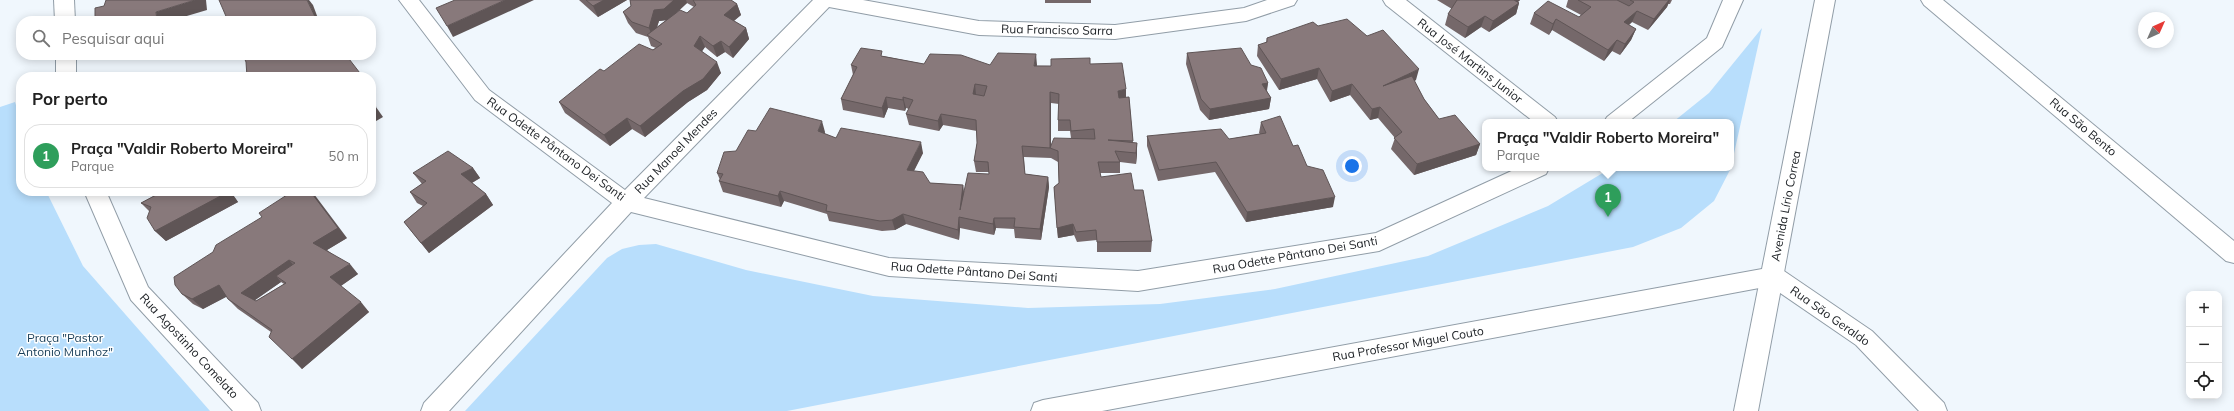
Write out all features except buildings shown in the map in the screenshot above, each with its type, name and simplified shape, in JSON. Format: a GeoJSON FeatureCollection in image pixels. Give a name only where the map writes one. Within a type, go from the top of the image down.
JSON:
{"type":"FeatureCollection","features":[{"type":"Feature","properties":{"kind":"street"},"geometry":{"type":"LineString","coordinates":[[64,0],[65,16]]}},
{"type":"Feature","properties":{"kind":"street","name":"Rua Odette Pântano Dei Santi"},"geometry":{"type":"LineString","coordinates":[[409,0],[482,95],[626,202],[889,267],[1138,281],[1379,242],[1532,171]]}},
{"type":"Feature","properties":{"kind":"street","name":"Rua Manoel Mendes"},"geometry":{"type":"LineString","coordinates":[[433,411],[502,333],[626,202],[825,0]]}},
{"type":"Feature","properties":{"kind":"street","name":"Rua Francisco Sarra"},"geometry":{"type":"LineString","coordinates":[[825,0],[979,28],[1115,32],[1246,14],[1287,0]]}},
{"type":"Feature","properties":{"kind":"street","name":"Rua José Martins Junior"},"geometry":{"type":"LineString","coordinates":[[1393,0],[1544,119]]}},
{"type":"Feature","properties":{"kind":"street"},"geometry":{"type":"LineString","coordinates":[[1618,119],[1715,42],[1733,0]]}},
{"type":"Feature","properties":{"kind":"street","name":"Avenida Lírio Correa"},"geometry":{"type":"LineString","coordinates":[[1746,411],[1825,0]]}},
{"type":"Feature","properties":{"kind":"street","name":"Rua São Bento"},"geometry":{"type":"LineString","coordinates":[[1931,0],[2234,254]]}},
{"type":"Feature","properties":{"kind":"street"},"geometry":{"type":"LineString","coordinates":[[66,60],[66,72]]}},
{"type":"Feature","properties":{"kind":"street","name":"Rua Agostinho Comelato"},"geometry":{"type":"LineString","coordinates":[[97,196],[139,293],[249,411]]}},
{"type":"Feature","properties":{"kind":"street","name":"Rua Professor Miguel Couto"},"geometry":{"type":"LineString","coordinates":[[1043,411],[1773,276]]}},
{"type":"Feature","properties":{"kind":"street","name":"Rua São Geraldo"},"geometry":{"type":"LineString","coordinates":[[1773,276],[1864,338],[1935,411]]}},
{"type":"Feature","properties":{"kind":"green space"},"geometry":{"type":"Polygon","coordinates":[[[1762,28],[1734,154],[1734,119],[1677,119],[1709,93],[1762,28]]]}},
{"type":"Feature","properties":{"kind":"green space","name":"Praça \"Pastor Antonio Munhoz\""},"geometry":{"type":"Polygon","coordinates":[[[15,102],[16,105],[16,196],[48,196],[83,266],[210,411],[0,411],[0,107],[15,102]]]}},
{"type":"Feature","properties":{"kind":"green space"},"geometry":{"type":"Polygon","coordinates":[[[1606,171],[1729,171],[1714,201],[1681,228],[1633,247],[787,411],[465,411],[607,258],[622,249],[639,245],[656,244],[746,270],[873,296],[1028,308],[1160,304],[1275,289],[1428,256],[1548,206],[1606,171]]]}},
{"type":"Feature","properties":{"kind":"place","name":"Praça \"Valdir Roberto Moreira\""},"geometry":{"type":"Point","coordinates":[1608,217]}}]}
